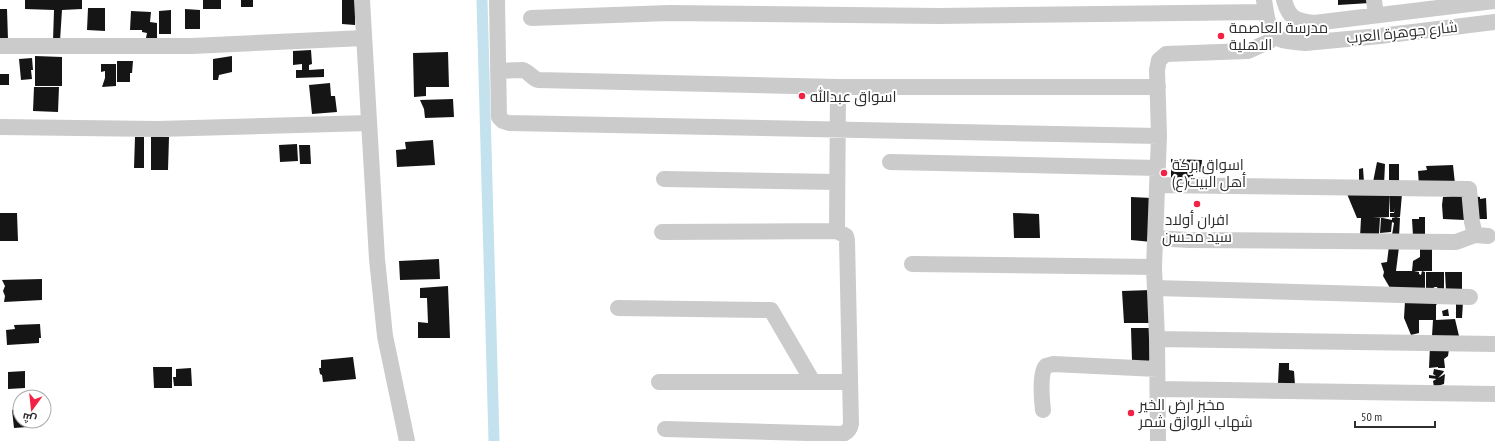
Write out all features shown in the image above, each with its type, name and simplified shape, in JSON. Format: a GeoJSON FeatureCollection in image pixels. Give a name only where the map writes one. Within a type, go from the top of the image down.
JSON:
{"type":"FeatureCollection","features":[{"type":"Feature","properties":{"kind":"street"},"geometry":{"type":"LineString","coordinates":[[362,0],[377,259],[385,336],[407,441]]}},
{"type":"Feature","properties":{"kind":"street"},"geometry":{"type":"LineString","coordinates":[[497,0],[499,117],[503,121],[509,123],[1159,136]]}},
{"type":"Feature","properties":{"kind":"street","name":"شارع جوهرة العرب"},"geometry":{"type":"LineString","coordinates":[[1284,0],[1289,13],[1295,19],[1304,22],[1327,22],[1375,8],[1463,4],[1495,0]]}},
{"type":"Feature","properties":{"kind":"street"},"geometry":{"type":"LineString","coordinates":[[1463,4],[1466,25]]}},
{"type":"Feature","properties":{"kind":"street"},"geometry":{"type":"LineString","coordinates":[[531,18],[669,13],[938,16],[1265,6],[1270,28],[1276,36],[1268,42],[1248,51],[1166,54],[1160,60],[1157,70],[1159,136],[1154,267],[1157,339],[1158,441]]}},
{"type":"Feature","properties":{"kind":"street","name":"شارع جوهرة العرب"},"geometry":{"type":"LineString","coordinates":[[1276,36],[1293,42],[1305,43],[1380,36],[1495,22]]}},
{"type":"Feature","properties":{"kind":"street"},"geometry":{"type":"LineString","coordinates":[[0,46],[192,46],[364,38]]}},
{"type":"Feature","properties":{"kind":"street"},"geometry":{"type":"LineString","coordinates":[[498,71],[526,70],[533,78],[538,80],[838,87],[1158,87]]}},
{"type":"Feature","properties":{"kind":"street"},"geometry":{"type":"LineString","coordinates":[[837,231],[838,87]]}},
{"type":"Feature","properties":{"kind":"street"},"geometry":{"type":"LineString","coordinates":[[0,127],[158,129],[369,123]]}},
{"type":"Feature","properties":{"kind":"street"},"geometry":{"type":"LineString","coordinates":[[890,162],[1158,168]]}},
{"type":"Feature","properties":{"kind":"street"},"geometry":{"type":"LineString","coordinates":[[664,179],[837,182]]}},
{"type":"Feature","properties":{"kind":"street"},"geometry":{"type":"LineString","coordinates":[[1155,238],[1197,240],[1456,242],[1481,236],[1472,222],[1469,190],[1158,185]]}},
{"type":"Feature","properties":{"kind":"street"},"geometry":{"type":"LineString","coordinates":[[662,232],[837,231],[846,236],[851,424],[850,429],[843,434],[665,429]]}},
{"type":"Feature","properties":{"kind":"street"},"geometry":{"type":"LineString","coordinates":[[912,264],[1154,267]]}},
{"type":"Feature","properties":{"kind":"street"},"geometry":{"type":"LineString","coordinates":[[1155,288],[1470,297]]}},
{"type":"Feature","properties":{"kind":"street"},"geometry":{"type":"LineString","coordinates":[[618,308],[771,310],[813,382]]}},
{"type":"Feature","properties":{"kind":"street"},"geometry":{"type":"LineString","coordinates":[[1157,339],[1495,344]]}},
{"type":"Feature","properties":{"kind":"street"},"geometry":{"type":"LineString","coordinates":[[1042,410],[1043,372],[1046,367],[1053,364],[1157,369]]}},
{"type":"Feature","properties":{"kind":"street"},"geometry":{"type":"LineString","coordinates":[[659,382],[850,382]]}},
{"type":"Feature","properties":{"kind":"street"},"geometry":{"type":"LineString","coordinates":[[1161,389],[1495,394]]}},
{"type":"Feature","properties":{"kind":"building"},"geometry":{"type":"Polygon","coordinates":[[[25,0],[82,0],[82,9],[62,10],[60,41],[53,41],[54,10],[25,9],[25,0]]]}},
{"type":"Feature","properties":{"kind":"building"},"geometry":{"type":"Polygon","coordinates":[[[203,0],[221,0],[221,9],[203,9],[203,0]]]}},
{"type":"Feature","properties":{"kind":"building"},"geometry":{"type":"Polygon","coordinates":[[[241,0],[253,0],[253,7],[241,7],[241,0]]]}},
{"type":"Feature","properties":{"kind":"building"},"geometry":{"type":"Polygon","coordinates":[[[342,0],[355,0],[355,25],[342,24],[342,0]]]}},
{"type":"Feature","properties":{"kind":"building"},"geometry":{"type":"Polygon","coordinates":[[[1338,0],[1369,0],[1370,3],[1338,5],[1338,0]]]}},
{"type":"Feature","properties":{"kind":"building"},"geometry":{"type":"Polygon","coordinates":[[[88,8],[105,8],[105,31],[87,30],[88,8]]]}},
{"type":"Feature","properties":{"kind":"building"},"geometry":{"type":"Polygon","coordinates":[[[0,9],[7,9],[8,40],[0,40],[0,9]]]}},
{"type":"Feature","properties":{"kind":"building"},"geometry":{"type":"Polygon","coordinates":[[[185,9],[200,10],[200,29],[185,29],[185,9]]]}},
{"type":"Feature","properties":{"kind":"building"},"geometry":{"type":"Polygon","coordinates":[[[171,10],[171,34],[159,34],[159,11],[171,10]]]}},
{"type":"Feature","properties":{"kind":"building"},"geometry":{"type":"Polygon","coordinates":[[[131,11],[151,12],[150,22],[157,23],[157,39],[146,38],[147,33],[142,32],[142,30],[130,30],[131,11]]]}},
{"type":"Feature","properties":{"kind":"building"},"geometry":{"type":"Polygon","coordinates":[[[311,50],[312,64],[309,65],[309,70],[324,69],[324,77],[296,78],[296,70],[302,70],[302,64],[293,65],[293,51],[311,50]]]}},
{"type":"Feature","properties":{"kind":"building"},"geometry":{"type":"Polygon","coordinates":[[[448,52],[449,87],[426,87],[426,96],[414,97],[413,53],[448,52]]]}},
{"type":"Feature","properties":{"kind":"building"},"geometry":{"type":"Polygon","coordinates":[[[35,56],[62,57],[62,86],[35,86],[35,56]]]}},
{"type":"Feature","properties":{"kind":"building"},"geometry":{"type":"Polygon","coordinates":[[[232,56],[232,72],[219,75],[218,80],[213,80],[213,59],[232,56]]]}},
{"type":"Feature","properties":{"kind":"building"},"geometry":{"type":"Polygon","coordinates":[[[32,58],[32,79],[21,80],[19,59],[32,58]]]}},
{"type":"Feature","properties":{"kind":"building"},"geometry":{"type":"Polygon","coordinates":[[[117,61],[133,61],[132,73],[130,73],[130,82],[117,82],[117,61]]]}},
{"type":"Feature","properties":{"kind":"building"},"geometry":{"type":"Polygon","coordinates":[[[101,64],[116,64],[116,86],[102,87],[105,78],[105,71],[101,72],[101,64]]]}},
{"type":"Feature","properties":{"kind":"building"},"geometry":{"type":"Polygon","coordinates":[[[0,74],[9,74],[9,85],[0,85],[0,74]]]}},
{"type":"Feature","properties":{"kind":"building"},"geometry":{"type":"Polygon","coordinates":[[[330,83],[331,96],[335,96],[337,112],[312,114],[309,85],[330,83]]]}},
{"type":"Feature","properties":{"kind":"building"},"geometry":{"type":"Polygon","coordinates":[[[34,87],[59,87],[58,112],[33,111],[34,87]]]}},
{"type":"Feature","properties":{"kind":"building"},"geometry":{"type":"Polygon","coordinates":[[[453,99],[454,117],[425,118],[424,109],[420,100],[453,99]]]}},
{"type":"Feature","properties":{"kind":"building"},"geometry":{"type":"Polygon","coordinates":[[[135,137],[144,137],[144,168],[134,168],[135,137]]]}},
{"type":"Feature","properties":{"kind":"building"},"geometry":{"type":"Polygon","coordinates":[[[151,137],[169,137],[168,170],[151,170],[151,137]]]}},
{"type":"Feature","properties":{"kind":"building"},"geometry":{"type":"Polygon","coordinates":[[[433,140],[435,165],[397,167],[396,150],[406,149],[405,142],[433,140]]]}},
{"type":"Feature","properties":{"kind":"building"},"geometry":{"type":"Polygon","coordinates":[[[297,144],[298,161],[280,162],[279,145],[297,144]]]}},
{"type":"Feature","properties":{"kind":"building"},"geometry":{"type":"Polygon","coordinates":[[[299,145],[310,145],[311,164],[300,164],[299,145]]]}},
{"type":"Feature","properties":{"kind":"building"},"geometry":{"type":"Polygon","coordinates":[[[1171,159],[1202,160],[1201,172],[1193,172],[1193,182],[1171,181],[1171,159]]]}},
{"type":"Feature","properties":{"kind":"building"},"geometry":{"type":"Polygon","coordinates":[[[1377,162],[1385,164],[1384,185],[1373,182],[1377,162]]]}},
{"type":"Feature","properties":{"kind":"building"},"geometry":{"type":"Polygon","coordinates":[[[1389,164],[1399,164],[1399,182],[1389,182],[1389,164]]]}},
{"type":"Feature","properties":{"kind":"building"},"geometry":{"type":"Polygon","coordinates":[[[1453,165],[1455,184],[1419,186],[1418,171],[1427,170],[1426,166],[1453,165]]]}},
{"type":"Feature","properties":{"kind":"building"},"geometry":{"type":"Polygon","coordinates":[[[1363,168],[1364,182],[1359,182],[1359,169],[1363,168]]]}},
{"type":"Feature","properties":{"kind":"building"},"geometry":{"type":"Polygon","coordinates":[[[1347,194],[1389,194],[1389,217],[1373,218],[1380,218],[1379,234],[1360,237],[1361,218],[1357,218],[1347,194]]]}},
{"type":"Feature","properties":{"kind":"building"},"geometry":{"type":"Polygon","coordinates":[[[1389,194],[1402,194],[1400,217],[1390,217],[1390,213],[1394,213],[1395,208],[1394,212],[1390,212],[1389,194]]]}},
{"type":"Feature","properties":{"kind":"building"},"geometry":{"type":"Polygon","coordinates":[[[1464,195],[1465,220],[1443,219],[1443,197],[1464,195]]]}},
{"type":"Feature","properties":{"kind":"building"},"geometry":{"type":"Polygon","coordinates":[[[1472,196],[1480,197],[1480,199],[1486,198],[1487,219],[1474,219],[1472,196]]]}},
{"type":"Feature","properties":{"kind":"building"},"geometry":{"type":"Polygon","coordinates":[[[1131,197],[1152,198],[1152,242],[1131,240],[1131,197]]]}},
{"type":"Feature","properties":{"kind":"building"},"geometry":{"type":"Polygon","coordinates":[[[0,213],[17,213],[18,241],[0,241],[0,213]]]}},
{"type":"Feature","properties":{"kind":"building"},"geometry":{"type":"Polygon","coordinates":[[[1013,213],[1039,214],[1040,238],[1014,238],[1013,213]]]}},
{"type":"Feature","properties":{"kind":"building"},"geometry":{"type":"Polygon","coordinates":[[[1419,217],[1425,217],[1425,235],[1413,236],[1412,219],[1419,219],[1419,217]]]}},
{"type":"Feature","properties":{"kind":"building"},"geometry":{"type":"Polygon","coordinates":[[[1381,218],[1392,220],[1392,218],[1400,218],[1399,237],[1392,235],[1394,223],[1392,222],[1391,232],[1380,233],[1381,218]]]}},
{"type":"Feature","properties":{"kind":"building"},"geometry":{"type":"Polygon","coordinates":[[[1389,246],[1399,247],[1396,271],[1412,271],[1413,261],[1420,257],[1420,248],[1432,248],[1432,271],[1422,271],[1425,272],[1425,291],[1390,288],[1383,276],[1384,272],[1381,263],[1387,262],[1389,246]],[[1414,271],[1419,272],[1421,275],[1422,271],[1414,271]]]}},
{"type":"Feature","properties":{"kind":"building"},"geometry":{"type":"Polygon","coordinates":[[[439,259],[440,279],[400,280],[399,261],[439,259]]]}},
{"type":"Feature","properties":{"kind":"building"},"geometry":{"type":"Polygon","coordinates":[[[1426,272],[1444,272],[1444,291],[1438,289],[1437,287],[1431,289],[1426,288],[1426,272]]]}},
{"type":"Feature","properties":{"kind":"building"},"geometry":{"type":"Polygon","coordinates":[[[1445,272],[1462,272],[1462,291],[1446,291],[1445,272]]]}},
{"type":"Feature","properties":{"kind":"building"},"geometry":{"type":"Polygon","coordinates":[[[42,279],[42,300],[4,302],[5,296],[3,291],[5,286],[2,280],[42,279]]]}},
{"type":"Feature","properties":{"kind":"building"},"geometry":{"type":"Polygon","coordinates":[[[448,286],[450,338],[418,338],[418,322],[428,323],[427,298],[420,298],[420,288],[448,286]]]}},
{"type":"Feature","properties":{"kind":"building"},"geometry":{"type":"Polygon","coordinates":[[[1151,290],[1152,323],[1124,323],[1122,291],[1151,290]]]}},
{"type":"Feature","properties":{"kind":"building"},"geometry":{"type":"Polygon","coordinates":[[[1441,300],[1436,305],[1436,320],[1455,319],[1459,336],[1432,336],[1433,320],[1419,320],[1419,333],[1411,335],[1404,318],[1405,301],[1441,300]]]}},
{"type":"Feature","properties":{"kind":"building"},"geometry":{"type":"Polygon","coordinates":[[[1463,302],[1462,318],[1456,318],[1456,304],[1463,302]]]}},
{"type":"Feature","properties":{"kind":"building"},"geometry":{"type":"Polygon","coordinates":[[[1448,309],[1449,316],[1443,316],[1442,311],[1448,309]]]}},
{"type":"Feature","properties":{"kind":"building"},"geometry":{"type":"Polygon","coordinates":[[[40,324],[41,338],[39,338],[39,343],[7,345],[6,330],[15,329],[14,325],[40,324]]]}},
{"type":"Feature","properties":{"kind":"building"},"geometry":{"type":"Polygon","coordinates":[[[1131,328],[1151,328],[1153,362],[1132,361],[1131,328]]]}},
{"type":"Feature","properties":{"kind":"building"},"geometry":{"type":"Polygon","coordinates":[[[1430,346],[1449,349],[1448,356],[1444,359],[1445,368],[1429,368],[1430,346]]]}},
{"type":"Feature","properties":{"kind":"building"},"geometry":{"type":"Polygon","coordinates":[[[353,357],[356,379],[323,382],[319,368],[321,368],[321,360],[353,357]]]}},
{"type":"Feature","properties":{"kind":"building"},"geometry":{"type":"Polygon","coordinates":[[[1279,363],[1289,363],[1289,370],[1294,371],[1295,385],[1278,383],[1279,363]]]}},
{"type":"Feature","properties":{"kind":"building"},"geometry":{"type":"Polygon","coordinates":[[[153,367],[172,367],[172,388],[154,388],[153,367]]]}},
{"type":"Feature","properties":{"kind":"building"},"geometry":{"type":"Polygon","coordinates":[[[191,368],[192,386],[174,386],[173,377],[176,377],[176,369],[191,368]]]}},
{"type":"Feature","properties":{"kind":"building"},"geometry":{"type":"Polygon","coordinates":[[[1434,369],[1444,371],[1437,379],[1429,378],[1429,375],[1436,376],[1433,374],[1434,369]]]}},
{"type":"Feature","properties":{"kind":"building"},"geometry":{"type":"Polygon","coordinates":[[[25,371],[25,388],[8,389],[8,372],[25,371]]]}},
{"type":"Feature","properties":{"kind":"building"},"geometry":{"type":"Polygon","coordinates":[[[1445,374],[1444,384],[1434,387],[1433,381],[1445,374]]]}},
{"type":"Feature","properties":{"kind":"waterway"},"geometry":{"type":"LineString","coordinates":[[482,0],[494,441]]}},
{"type":"Feature","properties":{"kind":"place","name":"مدرسة العاصمة الاهلية"},"geometry":{"type":"Point","coordinates":[1221,36]}},
{"type":"Feature","properties":{"kind":"place","name":"اسواق عبدالله"},"geometry":{"type":"Point","coordinates":[802,96]}},
{"type":"Feature","properties":{"kind":"place","name":"اسواق بركة أهل البيت(ع)"},"geometry":{"type":"Point","coordinates":[1164,173]}},
{"type":"Feature","properties":{"kind":"place","name":"افران أولاد سيد محسن"},"geometry":{"type":"Point","coordinates":[1197,204]}},
{"type":"Feature","properties":{"kind":"place","name":"مخبز ارض الخير شهاب الروازق شمر"},"geometry":{"type":"Point","coordinates":[1131,413]}}]}
